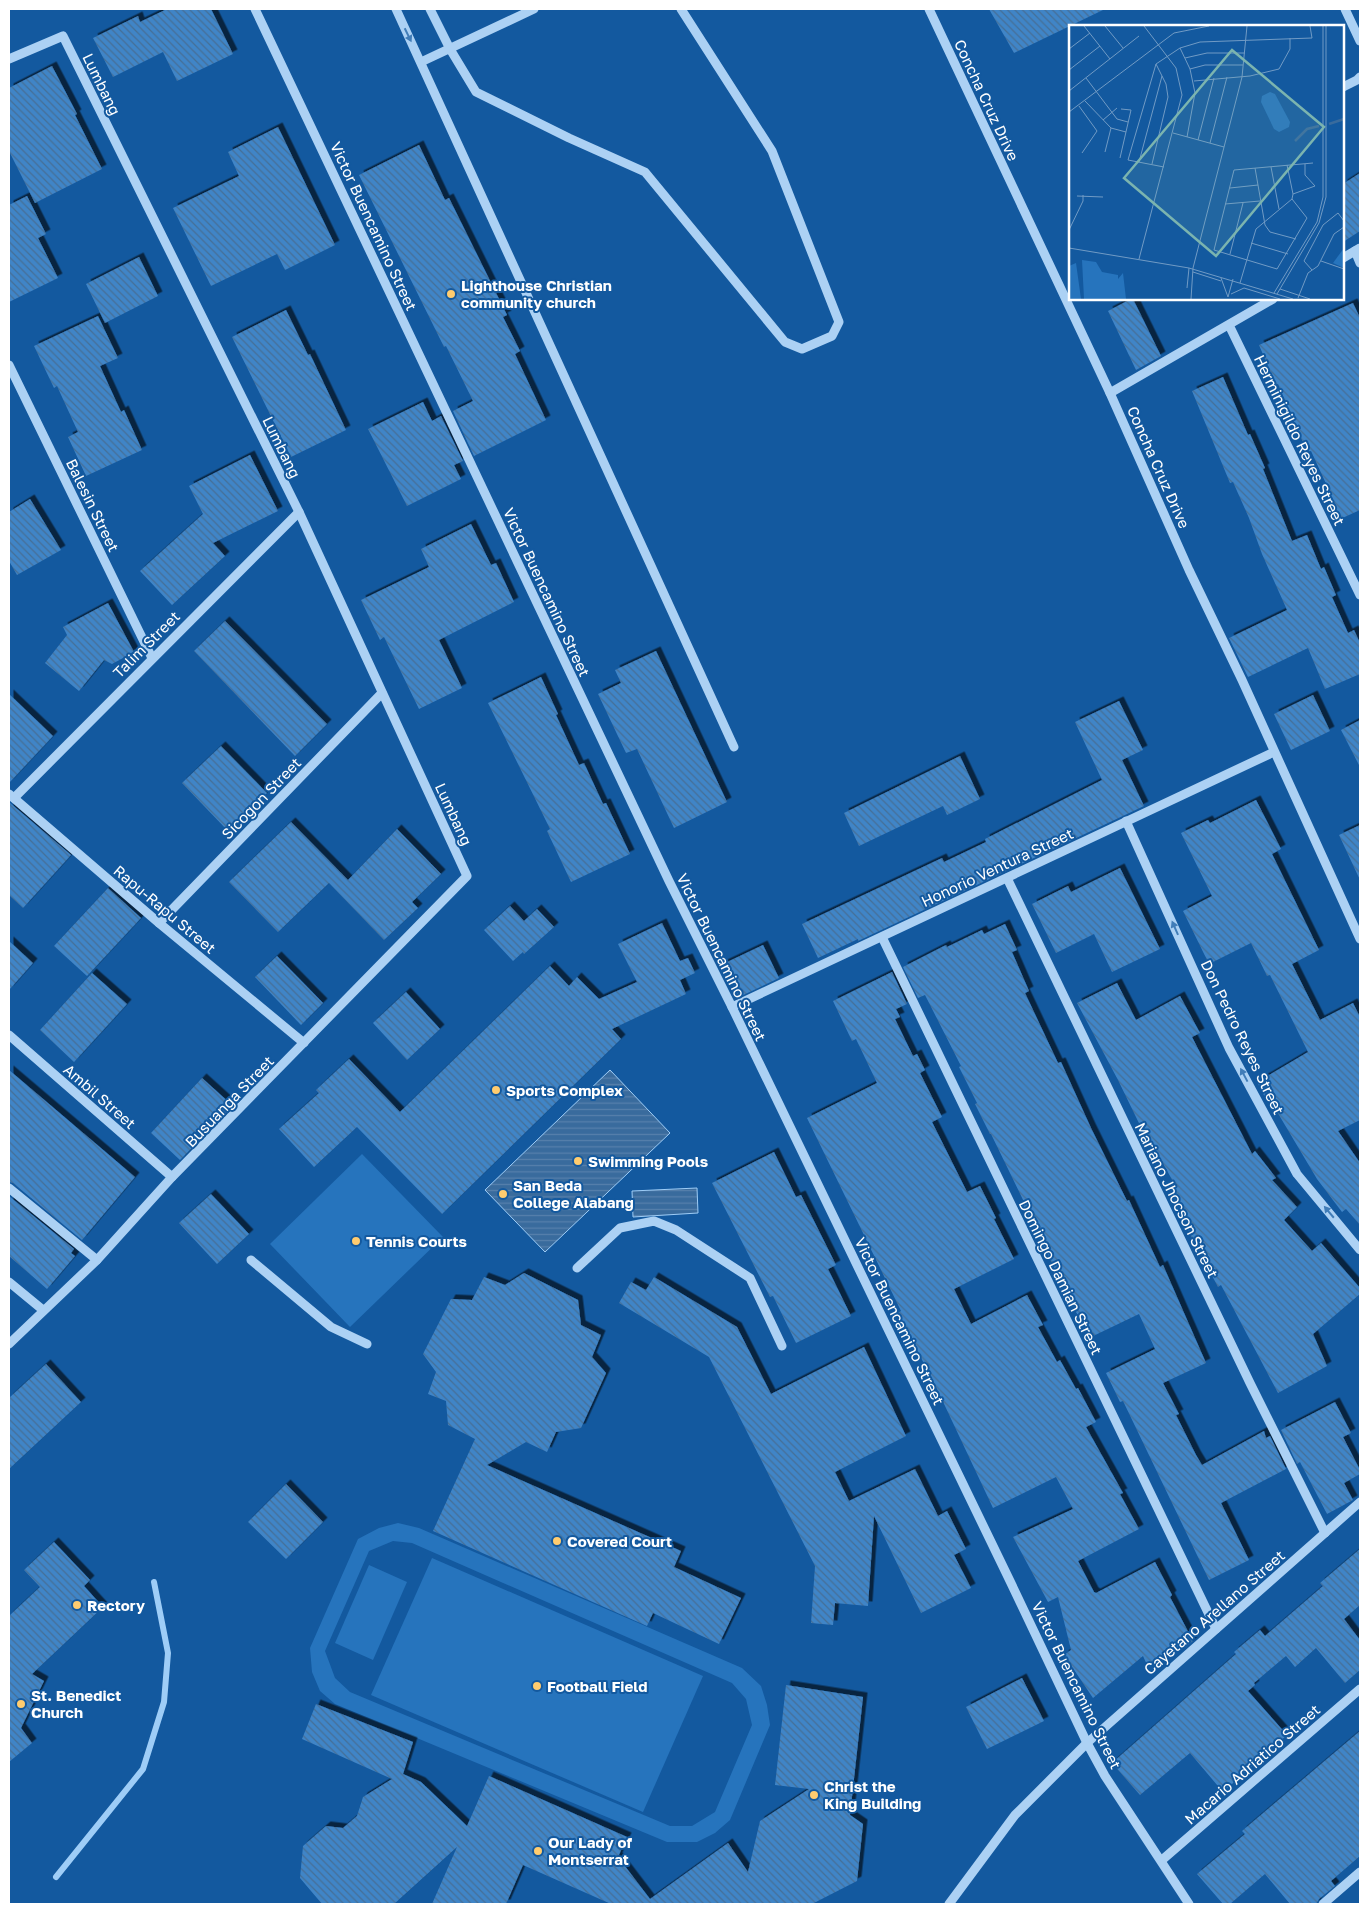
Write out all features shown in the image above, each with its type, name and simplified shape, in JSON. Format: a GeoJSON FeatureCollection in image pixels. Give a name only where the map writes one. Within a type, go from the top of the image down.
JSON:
{"type":"FeatureCollection","features":[{"type":"Feature","properties":{"kind":"street","name":"Victor Buencamino Street"},"geometry":{"type":"LineString","coordinates":[[255,9],[661,863],[1010,1581],[1086,1743],[1105,1776],[1162,1860],[1189,1904]]}},
{"type":"Feature","properties":{"kind":"street"},"geometry":{"type":"LineString","coordinates":[[396,9],[734,747]]}},
{"type":"Feature","properties":{"kind":"street"},"geometry":{"type":"LineString","coordinates":[[430,9],[450,49],[476,92],[569,138],[644,172],[785,342],[802,349],[832,336],[839,322],[772,151],[681,9]]}},
{"type":"Feature","properties":{"kind":"street"},"geometry":{"type":"LineString","coordinates":[[421,62],[534,9]]}},
{"type":"Feature","properties":{"kind":"street","name":"Concha Cruz Drive"},"geometry":{"type":"LineString","coordinates":[[929,9],[1110,393],[1189,570],[1360,939]]}},
{"type":"Feature","properties":{"kind":"street"},"geometry":{"type":"LineString","coordinates":[[1345,9],[1360,41]]}},
{"type":"Feature","properties":{"kind":"street","name":"Lumbang"},"geometry":{"type":"LineString","coordinates":[[9,60],[63,36],[299,512],[467,876]]}},
{"type":"Feature","properties":{"kind":"street"},"geometry":{"type":"LineString","coordinates":[[1344,86],[1360,77]]}},
{"type":"Feature","properties":{"kind":"street"},"geometry":{"type":"LineString","coordinates":[[1344,257],[1357,250],[1360,263]]}},
{"type":"Feature","properties":{"kind":"street"},"geometry":{"type":"LineString","coordinates":[[1110,393],[1271,300]]}},
{"type":"Feature","properties":{"kind":"street","name":"Herminigildo Reyes Street"},"geometry":{"type":"LineString","coordinates":[[1229,325],[1360,595]]}},
{"type":"Feature","properties":{"kind":"street","name":"Balesin Street"},"geometry":{"type":"LineString","coordinates":[[9,365],[152,658]]}},
{"type":"Feature","properties":{"kind":"street","name":"Talim Street"},"geometry":{"type":"LineString","coordinates":[[11,796],[299,512]]}},
{"type":"Feature","properties":{"kind":"street","name":"Sicogon Street"},"geometry":{"type":"LineString","coordinates":[[159,923],[382,693]]}},
{"type":"Feature","properties":{"kind":"street","name":"Honorio Ventura Street"},"geometry":{"type":"LineString","coordinates":[[732,1007],[1274,752]]}},
{"type":"Feature","properties":{"kind":"street","name":"Rapu-Rapu Street"},"geometry":{"type":"LineString","coordinates":[[11,796],[159,923],[304,1043]]}},
{"type":"Feature","properties":{"kind":"street","name":"Don Pedro Reyes Street"},"geometry":{"type":"LineString","coordinates":[[1126,822],[1229,1048],[1297,1174],[1360,1250]]}},
{"type":"Feature","properties":{"kind":"street","name":"Busuanga Street"},"geometry":{"type":"LineString","coordinates":[[9,1344],[42,1310],[97,1260],[172,1177],[467,876]]}},
{"type":"Feature","properties":{"kind":"street","name":"Mariano Jhocson Street"},"geometry":{"type":"LineString","coordinates":[[1007,878],[1246,1374],[1325,1533]]}},
{"type":"Feature","properties":{"kind":"street","name":"Domingo Damian Street"},"geometry":{"type":"LineString","coordinates":[[882,937],[1216,1629]]}},
{"type":"Feature","properties":{"kind":"street","name":"Ambil Street"},"geometry":{"type":"LineString","coordinates":[[9,1034],[172,1177]]}},
{"type":"Feature","properties":{"kind":"street"},"geometry":{"type":"LineString","coordinates":[[9,1188],[97,1260]]}},
{"type":"Feature","properties":{"kind":"street"},"geometry":{"type":"LineString","coordinates":[[577,1268],[620,1228],[654,1221],[676,1230],[750,1278],[782,1346]]}},
{"type":"Feature","properties":{"kind":"street"},"geometry":{"type":"LineString","coordinates":[[251,1260],[331,1327],[367,1344]]}},
{"type":"Feature","properties":{"kind":"street"},"geometry":{"type":"LineString","coordinates":[[9,1282],[42,1310]]}},
{"type":"Feature","properties":{"kind":"street","name":"Cayetano Arellano Street"},"geometry":{"type":"LineString","coordinates":[[949,1904],[1016,1815],[1086,1743],[1360,1502]]}},
{"type":"Feature","properties":{"kind":"street","name":"Macario Adriatico Street"},"geometry":{"type":"LineString","coordinates":[[1162,1860],[1360,1689]]}},
{"type":"Feature","properties":{"kind":"street"},"geometry":{"type":"LineString","coordinates":[[1323,1904],[1360,1872]]}},
{"type":"Feature","properties":{"kind":"shaded area","name":"Swimming Pools"},"geometry":{"type":"Polygon","coordinates":[[[610,1070],[670,1133],[545,1252],[485,1190],[610,1070]]]}},
{"type":"Feature","properties":{"kind":"shaded area","name":"Tennis Courts"},"geometry":{"type":"Polygon","coordinates":[[[362,1154],[443,1237],[350,1327],[270,1244],[362,1154]]]}},
{"type":"Feature","properties":{"kind":"shaded area"},"geometry":{"type":"Polygon","coordinates":[[[697,1188],[698,1213],[633,1217],[632,1191],[697,1188]]]}},
{"type":"Feature","properties":{"kind":"shaded area"},"geometry":{"type":"Polygon","coordinates":[[[398,1523],[419,1528],[742,1668],[761,1686],[767,1705],[770,1725],[730,1820],[715,1833],[697,1842],[667,1842],[335,1704],[320,1691],[312,1672],[310,1648],[358,1539],[379,1528],[398,1523]],[[393,1541],[369,1551],[325,1651],[335,1678],[350,1692],[670,1826],[692,1826],[715,1812],[752,1725],[746,1699],[732,1683],[412,1543],[393,1541]]]}},
{"type":"Feature","properties":{"kind":"shaded area","name":"Football Field"},"geometry":{"type":"Polygon","coordinates":[[[432,1558],[703,1676],[643,1812],[371,1695],[432,1558]]]}},
{"type":"Feature","properties":{"kind":"shaded area"},"geometry":{"type":"Polygon","coordinates":[[[369,1565],[407,1582],[373,1660],[335,1643],[369,1565]]]}},
{"type":"Feature","properties":{"kind":"building"},"geometry":{"type":"Polygon","coordinates":[[[167,9],[211,9],[233,54],[177,81],[163,52],[113,77],[93,38],[138,16],[140,22],[167,9]]]}},
{"type":"Feature","properties":{"kind":"building"},"geometry":{"type":"Polygon","coordinates":[[[989,9],[1105,9],[1069,25],[1014,53],[989,9]]]}},
{"type":"Feature","properties":{"kind":"building"},"geometry":{"type":"Polygon","coordinates":[[[52,66],[77,114],[75,115],[102,169],[35,203],[9,151],[9,88],[52,66]]]}},
{"type":"Feature","properties":{"kind":"building"},"geometry":{"type":"Polygon","coordinates":[[[278,127],[335,245],[285,270],[277,254],[211,286],[173,208],[239,176],[228,152],[278,127]]]}},
{"type":"Feature","properties":{"kind":"building"},"geometry":{"type":"Polygon","coordinates":[[[419,145],[445,200],[449,198],[507,315],[503,317],[520,351],[515,354],[546,420],[474,456],[453,411],[473,401],[446,346],[444,347],[359,175],[419,145]]]}},
{"type":"Feature","properties":{"kind":"building"},"geometry":{"type":"Polygon","coordinates":[[[1360,173],[1360,231],[1344,241],[1344,183],[1360,173]]]}},
{"type":"Feature","properties":{"kind":"building"},"geometry":{"type":"Polygon","coordinates":[[[27,196],[46,234],[38,238],[58,278],[9,302],[9,205],[27,196]]]}},
{"type":"Feature","properties":{"kind":"building"},"geometry":{"type":"Polygon","coordinates":[[[139,257],[158,296],[105,323],[86,284],[139,257]]]}},
{"type":"Feature","properties":{"kind":"building"},"geometry":{"type":"Polygon","coordinates":[[[1129,300],[1133,300],[1161,356],[1136,370],[1108,311],[1129,300]]]}},
{"type":"Feature","properties":{"kind":"building"},"geometry":{"type":"Polygon","coordinates":[[[1353,303],[1360,318],[1360,510],[1338,520],[1325,489],[1328,488],[1311,451],[1307,452],[1259,345],[1353,303]]]}},
{"type":"Feature","properties":{"kind":"building"},"geometry":{"type":"Polygon","coordinates":[[[286,310],[308,355],[310,354],[346,430],[291,457],[232,337],[286,310]]]}},
{"type":"Feature","properties":{"kind":"building"},"geometry":{"type":"Polygon","coordinates":[[[98,316],[118,358],[100,366],[121,412],[124,410],[142,450],[86,476],[68,437],[78,432],[57,386],[54,388],[34,346],[98,316]]]}},
{"type":"Feature","properties":{"kind":"building"},"geometry":{"type":"Polygon","coordinates":[[[1223,377],[1248,435],[1250,434],[1265,468],[1263,469],[1292,541],[1307,535],[1321,569],[1324,567],[1336,595],[1332,597],[1348,633],[1354,630],[1360,643],[1360,674],[1325,689],[1308,648],[1248,677],[1229,638],[1287,610],[1233,482],[1230,483],[1192,391],[1223,377]]]}},
{"type":"Feature","properties":{"kind":"building"},"geometry":{"type":"Polygon","coordinates":[[[423,402],[432,421],[441,416],[463,461],[454,465],[461,479],[407,506],[368,429],[423,402]]]}},
{"type":"Feature","properties":{"kind":"building"},"geometry":{"type":"Polygon","coordinates":[[[250,455],[278,511],[213,543],[225,556],[172,605],[140,571],[203,514],[189,486],[250,455]]]}},
{"type":"Feature","properties":{"kind":"building"},"geometry":{"type":"Polygon","coordinates":[[[30,499],[61,550],[17,575],[9,561],[9,512],[30,499]]]}},
{"type":"Feature","properties":{"kind":"building"},"geometry":{"type":"Polygon","coordinates":[[[471,524],[491,565],[496,563],[514,602],[439,640],[462,688],[419,709],[384,637],[380,640],[361,600],[429,567],[421,549],[471,524]]]}},
{"type":"Feature","properties":{"kind":"building"},"geometry":{"type":"Polygon","coordinates":[[[108,603],[134,652],[112,664],[104,660],[79,691],[45,663],[67,635],[63,627],[108,603]]]}},
{"type":"Feature","properties":{"kind":"building"},"geometry":{"type":"Polygon","coordinates":[[[225,621],[327,724],[295,756],[194,651],[225,621]]]}},
{"type":"Feature","properties":{"kind":"building"},"geometry":{"type":"Polygon","coordinates":[[[656,651],[727,802],[674,828],[637,749],[626,753],[598,694],[621,683],[615,670],[656,651]]]}},
{"type":"Feature","properties":{"kind":"building"},"geometry":{"type":"Polygon","coordinates":[[[541,677],[579,765],[584,763],[603,804],[606,803],[630,854],[571,882],[547,831],[550,829],[488,703],[541,677]]]}},
{"type":"Feature","properties":{"kind":"building"},"geometry":{"type":"Polygon","coordinates":[[[9,694],[53,736],[9,783],[9,694]]]}},
{"type":"Feature","properties":{"kind":"building"},"geometry":{"type":"Polygon","coordinates":[[[1313,695],[1330,731],[1291,750],[1274,714],[1313,695]]]}},
{"type":"Feature","properties":{"kind":"building"},"geometry":{"type":"Polygon","coordinates":[[[1119,701],[1143,750],[1122,760],[1144,806],[818,958],[802,924],[942,858],[944,862],[986,842],[985,839],[1102,780],[1075,722],[1119,701]]]}},
{"type":"Feature","properties":{"kind":"building"},"geometry":{"type":"Polygon","coordinates":[[[1360,720],[1360,767],[1341,730],[1360,720]]]}},
{"type":"Feature","properties":{"kind":"building"},"geometry":{"type":"Polygon","coordinates":[[[221,746],[267,793],[228,831],[182,783],[221,746]]]}},
{"type":"Feature","properties":{"kind":"building"},"geometry":{"type":"Polygon","coordinates":[[[960,756],[980,799],[947,815],[943,806],[859,846],[844,813],[960,756]]]}},
{"type":"Feature","properties":{"kind":"building"},"geometry":{"type":"Polygon","coordinates":[[[1256,800],[1281,849],[1272,854],[1319,950],[1292,964],[1320,1020],[1353,1003],[1360,1017],[1360,1120],[1338,1131],[1360,1163],[1360,1225],[1346,1209],[1342,1212],[1317,1179],[1276,1110],[1273,1112],[1257,1082],[1308,1052],[1270,975],[1267,976],[1251,943],[1209,964],[1183,911],[1212,896],[1181,833],[1208,820],[1210,823],[1256,800]]]}},
{"type":"Feature","properties":{"kind":"building"},"geometry":{"type":"Polygon","coordinates":[[[9,802],[71,855],[23,908],[9,895],[9,802]]]}},
{"type":"Feature","properties":{"kind":"building"},"geometry":{"type":"Polygon","coordinates":[[[291,822],[348,880],[397,829],[441,874],[412,902],[418,908],[384,940],[329,883],[278,932],[229,882],[291,822]]]}},
{"type":"Feature","properties":{"kind":"building"},"geometry":{"type":"Polygon","coordinates":[[[1360,825],[1360,880],[1339,835],[1360,825]]]}},
{"type":"Feature","properties":{"kind":"building"},"geometry":{"type":"Polygon","coordinates":[[[1120,868],[1160,949],[1112,972],[1094,934],[1056,953],[1032,904],[1068,886],[1071,892],[1120,868]]]}},
{"type":"Feature","properties":{"kind":"building"},"geometry":{"type":"Polygon","coordinates":[[[108,888],[141,918],[87,976],[54,946],[108,888]]]}},
{"type":"Feature","properties":{"kind":"building"},"geometry":{"type":"Polygon","coordinates":[[[510,906],[524,921],[537,909],[554,927],[524,954],[523,952],[513,961],[484,930],[510,906]]]}},
{"type":"Feature","properties":{"kind":"building","name":"Sports Complex"},"geometry":{"type":"Polygon","coordinates":[[[662,923],[680,961],[688,958],[695,973],[680,980],[686,994],[612,1029],[621,1039],[442,1214],[357,1127],[314,1167],[279,1129],[319,1093],[316,1090],[349,1059],[400,1112],[550,966],[569,986],[577,977],[599,999],[637,982],[618,944],[662,923]]]}},
{"type":"Feature","properties":{"kind":"building"},"geometry":{"type":"Polygon","coordinates":[[[1005,924],[1017,950],[1012,952],[1029,991],[1025,993],[1058,1063],[1061,1062],[1127,1201],[1129,1200],[1160,1267],[1163,1265],[1206,1363],[1163,1383],[1179,1414],[1176,1415],[1196,1455],[1202,1465],[1264,1431],[1266,1438],[1270,1436],[1286,1469],[1221,1503],[1249,1560],[1209,1580],[1123,1401],[1120,1402],[1106,1373],[1155,1349],[1139,1314],[1089,1338],[975,1104],[977,1103],[959,1067],[961,1066],[925,995],[918,998],[903,967],[946,945],[947,947],[982,930],[984,934],[1005,924]]]}},
{"type":"Feature","properties":{"kind":"building"},"geometry":{"type":"Polygon","coordinates":[[[9,941],[33,963],[9,990],[9,941]]]}},
{"type":"Feature","properties":{"kind":"building"},"geometry":{"type":"Polygon","coordinates":[[[763,945],[779,978],[739,997],[723,964],[763,945]]]}},
{"type":"Feature","properties":{"kind":"building"},"geometry":{"type":"Polygon","coordinates":[[[277,956],[323,1003],[301,1025],[255,977],[277,956]]]}},
{"type":"Feature","properties":{"kind":"building"},"geometry":{"type":"Polygon","coordinates":[[[892,972],[907,1004],[896,1009],[900,1017],[895,1019],[913,1056],[917,1054],[925,1070],[920,1073],[942,1117],[932,1122],[967,1192],[980,1186],[1014,1259],[954,1289],[971,1324],[1027,1295],[1043,1325],[1038,1327],[1057,1362],[1060,1360],[1076,1389],[1078,1388],[1096,1422],[1086,1427],[1123,1493],[1120,1494],[1139,1529],[1078,1561],[1096,1593],[1155,1562],[1172,1595],[1170,1597],[1193,1641],[1148,1667],[1143,1656],[1093,1698],[1064,1655],[1071,1650],[1058,1597],[1048,1602],[1013,1537],[1073,1509],[1056,1477],[993,1508],[937,1389],[917,1350],[914,1352],[896,1314],[901,1311],[807,1118],[877,1083],[856,1039],[852,1041],[833,1001],[892,972]]]}},
{"type":"Feature","properties":{"kind":"building"},"geometry":{"type":"Polygon","coordinates":[[[92,973],[127,1004],[74,1062],[40,1030],[92,973]]]}},
{"type":"Feature","properties":{"kind":"building"},"geometry":{"type":"Polygon","coordinates":[[[1117,983],[1136,1020],[1180,996],[1200,1033],[1192,1037],[1252,1154],[1255,1151],[1276,1178],[1272,1180],[1297,1207],[1284,1220],[1312,1251],[1321,1243],[1360,1288],[1360,1294],[1313,1334],[1327,1366],[1278,1393],[1221,1285],[1218,1287],[1185,1225],[1188,1224],[1170,1190],[1176,1187],[1154,1147],[1151,1148],[1118,1080],[1077,1003],[1117,983]]]}},
{"type":"Feature","properties":{"kind":"building"},"geometry":{"type":"Polygon","coordinates":[[[406,992],[440,1029],[407,1060],[373,1023],[406,992]]]}},
{"type":"Feature","properties":{"kind":"building"},"geometry":{"type":"Polygon","coordinates":[[[9,1070],[135,1177],[82,1240],[13,1183],[9,1182],[9,1070]]]}},
{"type":"Feature","properties":{"kind":"building"},"geometry":{"type":"Polygon","coordinates":[[[202,1078],[233,1106],[180,1160],[151,1133],[202,1078]]]}},
{"type":"Feature","properties":{"kind":"building"},"geometry":{"type":"Polygon","coordinates":[[[774,1152],[796,1197],[801,1195],[836,1265],[828,1269],[851,1316],[796,1343],[773,1296],[770,1297],[712,1183],[774,1152]]]}},
{"type":"Feature","properties":{"kind":"building"},"geometry":{"type":"Polygon","coordinates":[[[211,1194],[249,1234],[217,1264],[179,1223],[211,1194]]]}},
{"type":"Feature","properties":{"kind":"building"},"geometry":{"type":"Polygon","coordinates":[[[9,1196],[74,1249],[71,1253],[75,1256],[47,1289],[9,1256],[9,1196]]]}},
{"type":"Feature","properties":{"kind":"building"},"geometry":{"type":"Polygon","coordinates":[[[524,1273],[578,1300],[581,1325],[601,1335],[592,1357],[606,1373],[581,1428],[556,1432],[547,1452],[526,1442],[487,1465],[681,1551],[674,1567],[741,1598],[719,1644],[653,1613],[647,1626],[433,1531],[475,1439],[448,1425],[446,1401],[428,1394],[436,1372],[423,1354],[451,1299],[472,1300],[484,1277],[505,1285],[524,1273]]]}},
{"type":"Feature","properties":{"kind":"building"},"geometry":{"type":"Polygon","coordinates":[[[654,1277],[737,1327],[771,1394],[864,1347],[906,1436],[835,1472],[849,1501],[915,1469],[938,1516],[947,1511],[966,1549],[954,1555],[971,1588],[921,1613],[874,1516],[868,1606],[835,1603],[833,1625],[811,1623],[815,1566],[709,1357],[619,1303],[631,1282],[646,1290],[654,1277]]]}},
{"type":"Feature","properties":{"kind":"building"},"geometry":{"type":"Polygon","coordinates":[[[46,1364],[81,1402],[9,1469],[9,1398],[46,1364]]]}},
{"type":"Feature","properties":{"kind":"building"},"geometry":{"type":"Polygon","coordinates":[[[1335,1402],[1351,1433],[1343,1437],[1360,1470],[1360,1474],[1344,1483],[1353,1500],[1327,1514],[1300,1462],[1297,1464],[1281,1430],[1335,1402]]]}},
{"type":"Feature","properties":{"kind":"building"},"geometry":{"type":"Polygon","coordinates":[[[286,1484],[323,1522],[286,1559],[248,1522],[286,1484]]]}},
{"type":"Feature","properties":{"kind":"building","name":"Rectory"},"geometry":{"type":"Polygon","coordinates":[[[54,1542],[90,1580],[84,1586],[103,1607],[32,1674],[44,1681],[21,1728],[32,1743],[9,1762],[9,1616],[40,1587],[24,1570],[54,1542]]]}},
{"type":"Feature","properties":{"kind":"building"},"geometry":{"type":"Polygon","coordinates":[[[1360,1549],[1360,1605],[1344,1619],[1360,1640],[1360,1670],[1345,1683],[1316,1648],[1295,1667],[1286,1656],[1254,1683],[1255,1685],[1248,1691],[1287,1735],[1223,1792],[1190,1753],[1140,1795],[1112,1763],[1236,1654],[1234,1652],[1260,1630],[1265,1636],[1323,1586],[1320,1583],[1360,1549]]]}},
{"type":"Feature","properties":{"kind":"building"},"geometry":{"type":"Polygon","coordinates":[[[1022,1678],[1044,1721],[987,1749],[966,1707],[1022,1678]]]}},
{"type":"Feature","properties":{"kind":"building"},"geometry":{"type":"Polygon","coordinates":[[[786,1685],[863,1697],[850,1815],[863,1824],[857,1881],[812,1904],[611,1904],[523,1865],[506,1904],[432,1904],[457,1847],[394,1904],[322,1904],[300,1878],[303,1846],[326,1826],[343,1828],[357,1816],[363,1797],[392,1779],[302,1739],[316,1704],[413,1742],[403,1774],[421,1782],[467,1826],[489,1776],[627,1837],[618,1857],[650,1899],[728,1843],[748,1872],[760,1821],[809,1789],[775,1785],[786,1685]]]}},
{"type":"Feature","properties":{"kind":"building"},"geometry":{"type":"Polygon","coordinates":[[[1360,1731],[1360,1856],[1331,1881],[1335,1886],[1319,1899],[1316,1904],[1290,1904],[1265,1874],[1230,1904],[1223,1904],[1197,1874],[1245,1834],[1242,1831],[1360,1731]]]}},
{"type":"Feature","properties":{"kind":"waterway"},"geometry":{"type":"LineString","coordinates":[[56,1877],[143,1769],[164,1702],[168,1653],[154,1582]]}},
{"type":"Feature","properties":{"kind":"place","name":"Lighthouse Christian community church"},"geometry":{"type":"Point","coordinates":[451,294]}},
{"type":"Feature","properties":{"kind":"place","name":"Sports Complex"},"geometry":{"type":"Point","coordinates":[496,1090]}},
{"type":"Feature","properties":{"kind":"place","name":"Swimming Pools"},"geometry":{"type":"Point","coordinates":[578,1161]}},
{"type":"Feature","properties":{"kind":"place","name":"San Beda College Alabang"},"geometry":{"type":"Point","coordinates":[503,1194]}},
{"type":"Feature","properties":{"kind":"place","name":"Tennis Courts"},"geometry":{"type":"Point","coordinates":[356,1241]}},
{"type":"Feature","properties":{"kind":"place","name":"Covered Court"},"geometry":{"type":"Point","coordinates":[557,1541]}},
{"type":"Feature","properties":{"kind":"place","name":"Rectory"},"geometry":{"type":"Point","coordinates":[77,1605]}},
{"type":"Feature","properties":{"kind":"place","name":"Football Field"},"geometry":{"type":"Point","coordinates":[537,1686]}},
{"type":"Feature","properties":{"kind":"place","name":"St. Benedict Church"},"geometry":{"type":"Point","coordinates":[21,1704]}},
{"type":"Feature","properties":{"kind":"place","name":"Christ the King Building"},"geometry":{"type":"Point","coordinates":[814,1795]}},
{"type":"Feature","properties":{"kind":"place","name":"Our Lady of Montserrat"},"geometry":{"type":"Point","coordinates":[538,1851]}}]}
